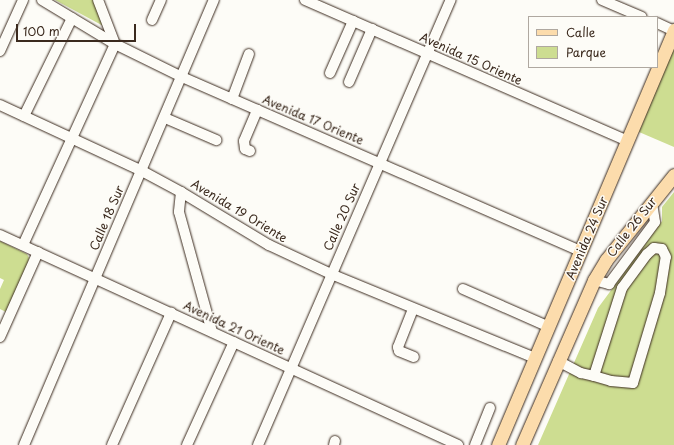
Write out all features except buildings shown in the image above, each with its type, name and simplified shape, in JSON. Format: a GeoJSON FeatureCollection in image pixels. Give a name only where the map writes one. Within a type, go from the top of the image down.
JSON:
{"type":"FeatureCollection","features":[{"type":"Feature","properties":{"kind":"main road","name":"Avenida 24 Sur"},"geometry":{"type":"LineString","coordinates":[[498,445],[674,30]]}},
{"type":"Feature","properties":{"kind":"main road","name":"Calle 26 Sur"},"geometry":{"type":"LineString","coordinates":[[606,260],[674,175]]}},
{"type":"Feature","properties":{"kind":"main road","name":"Avenida 24 Sur"},"geometry":{"type":"LineString","coordinates":[[522,445],[594,280],[606,260]]}},
{"type":"Feature","properties":{"kind":"street"},"geometry":{"type":"LineString","coordinates":[[0,51],[22,0]]}},
{"type":"Feature","properties":{"kind":"street","name":"Avenida 17 Oriente"},"geometry":{"type":"LineString","coordinates":[[42,0],[115,44],[182,77],[581,251]]}},
{"type":"Feature","properties":{"kind":"street"},"geometry":{"type":"LineString","coordinates":[[23,245],[70,137],[115,44],[98,0]]}},
{"type":"Feature","properties":{"kind":"street"},"geometry":{"type":"LineString","coordinates":[[152,20],[160,0]]}},
{"type":"Feature","properties":{"kind":"street","name":"Calle 18 Sur"},"geometry":{"type":"LineString","coordinates":[[24,445],[165,118],[214,0]]}},
{"type":"Feature","properties":{"kind":"street","name":"Avenida 15 Oriente"},"geometry":{"type":"LineString","coordinates":[[305,0],[628,141]]}},
{"type":"Feature","properties":{"kind":"street","name":"Calle 20 Sur"},"geometry":{"type":"LineString","coordinates":[[258,445],[451,0]]}},
{"type":"Feature","properties":{"kind":"street"},"geometry":{"type":"LineString","coordinates":[[602,0],[640,16]]}},
{"type":"Feature","properties":{"kind":"street"},"geometry":{"type":"LineString","coordinates":[[24,116],[72,18]]}},
{"type":"Feature","properties":{"kind":"street"},"geometry":{"type":"LineString","coordinates":[[330,73],[353,21]]}},
{"type":"Feature","properties":{"kind":"street"},"geometry":{"type":"LineString","coordinates":[[658,23],[674,30]]}},
{"type":"Feature","properties":{"kind":"street"},"geometry":{"type":"LineString","coordinates":[[349,82],[372,29]]}},
{"type":"Feature","properties":{"kind":"street"},"geometry":{"type":"LineString","coordinates":[[232,99],[249,54]]}},
{"type":"Feature","properties":{"kind":"street","name":"Avenida 19 Oriente"},"geometry":{"type":"LineString","coordinates":[[1,109],[24,116],[142,171],[181,192],[258,240],[331,274],[413,309],[536,358]]}},
{"type":"Feature","properties":{"kind":"street"},"geometry":{"type":"LineString","coordinates":[[250,151],[245,149],[244,141],[257,110]]}},
{"type":"Feature","properties":{"kind":"street"},"geometry":{"type":"LineString","coordinates":[[165,118],[216,140]]}},
{"type":"Feature","properties":{"kind":"street"},"geometry":{"type":"LineString","coordinates":[[181,192],[180,212],[212,332]]}},
{"type":"Feature","properties":{"kind":"street"},"geometry":{"type":"LineString","coordinates":[[594,280],[609,284],[655,222],[652,202]]}},
{"type":"Feature","properties":{"kind":"street","name":"Avenida 21 Oriente"},"geometry":{"type":"LineString","coordinates":[[0,235],[458,445]]}},
{"type":"Feature","properties":{"kind":"street"},"geometry":{"type":"LineString","coordinates":[[558,361],[594,376],[633,383],[660,293],[666,257],[662,249],[654,248],[647,254],[622,288],[594,376]]}},
{"type":"Feature","properties":{"kind":"street"},"geometry":{"type":"LineString","coordinates":[[0,337],[4,316],[38,252]]}},
{"type":"Feature","properties":{"kind":"street"},"geometry":{"type":"LineString","coordinates":[[463,289],[548,327]]}},
{"type":"Feature","properties":{"kind":"street"},"geometry":{"type":"LineString","coordinates":[[413,309],[398,347],[399,350],[414,357]]}},
{"type":"Feature","properties":{"kind":"street"},"geometry":{"type":"LineString","coordinates":[[112,445],[171,313]]}},
{"type":"Feature","properties":{"kind":"street"},"geometry":{"type":"LineString","coordinates":[[187,445],[234,342]]}},
{"type":"Feature","properties":{"kind":"street"},"geometry":{"type":"LineString","coordinates":[[475,445],[490,408]]}},
{"type":"Feature","properties":{"kind":"green space"},"geometry":{"type":"Polygon","coordinates":[[[55,0],[94,0],[109,29],[55,0]]]}},
{"type":"Feature","properties":{"kind":"green space"},"geometry":{"type":"Polygon","coordinates":[[[674,45],[674,147],[639,132],[674,45]]]}},
{"type":"Feature","properties":{"kind":"green space"},"geometry":{"type":"Polygon","coordinates":[[[674,192],[674,445],[538,445],[598,308],[662,221],[662,207],[674,192]]]}},
{"type":"Feature","properties":{"kind":"green space"},"geometry":{"type":"Polygon","coordinates":[[[0,241],[27,254],[29,258],[27,270],[8,313],[0,309],[0,289],[4,280],[0,278],[0,241]]]}}]}
